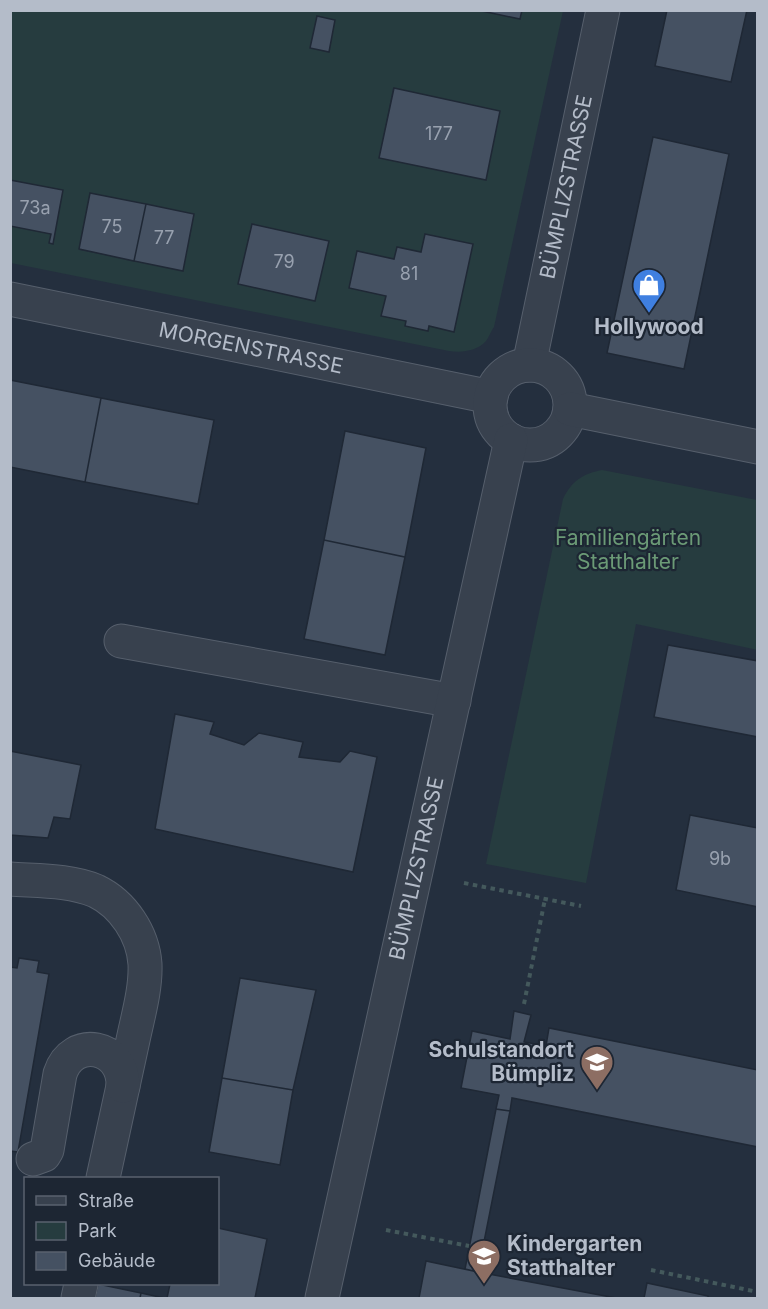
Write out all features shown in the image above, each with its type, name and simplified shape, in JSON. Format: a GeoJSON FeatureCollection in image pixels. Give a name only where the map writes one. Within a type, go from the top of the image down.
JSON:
{"type":"FeatureCollection","features":[{"type":"Feature","properties":{"kind":"street","name":"BÜMPLIZSTRASSE"},"geometry":{"type":"LineString","coordinates":[[529,365],[603,10]]}},
{"type":"Feature","properties":{"kind":"street","name":"MORGENSTRASSE"},"geometry":{"type":"LineString","coordinates":[[10,299],[491,397]]}},
{"type":"Feature","properties":{"kind":"street"},"geometry":{"type":"LineString","coordinates":[[529,365],[544,367],[557,375],[565,385],[570,399],[566,423],[558,434],[551,439],[531,445],[511,440],[502,433],[491,413],[491,397],[497,382],[516,367],[529,365]]}},
{"type":"Feature","properties":{"kind":"street"},"geometry":{"type":"LineString","coordinates":[[570,409],[758,447]]}},
{"type":"Feature","properties":{"kind":"street","name":"BÜMPLIZSTRASSE"},"geometry":{"type":"LineString","coordinates":[[322,1299],[511,440]]}},
{"type":"Feature","properties":{"kind":"street"},"geometry":{"type":"LineString","coordinates":[[121,641],[454,700]]}},
{"type":"Feature","properties":{"kind":"street"},"geometry":{"type":"LineString","coordinates":[[10,879],[69,884],[97,892],[110,899],[125,914],[137,934],[145,963],[144,977],[103,1177]]}},
{"type":"Feature","properties":{"kind":"street"},"geometry":{"type":"LineString","coordinates":[[33,1159],[44,1155],[47,1150],[60,1074],[65,1063],[73,1055],[82,1050],[96,1049],[110,1055],[120,1068],[123,1086]]}},
{"type":"Feature","properties":{"kind":"path"},"geometry":{"type":"LineString","coordinates":[[464,883],[581,906]]}},
{"type":"Feature","properties":{"kind":"path"},"geometry":{"type":"LineString","coordinates":[[524,1004],[545,899]]}},
{"type":"Feature","properties":{"kind":"path"},"geometry":{"type":"LineString","coordinates":[[386,1230],[470,1246]]}},
{"type":"Feature","properties":{"kind":"path"},"geometry":{"type":"LineString","coordinates":[[651,1270],[758,1292]]}},
{"type":"Feature","properties":{"kind":"green space"},"geometry":{"type":"Polygon","coordinates":[[[477,10],[520,19],[522,11],[563,11],[494,327],[486,341],[469,350],[449,351],[11,263],[10,226],[51,234],[49,243],[53,244],[63,190],[11,180],[11,11],[477,10]],[[317,16],[310,48],[329,52],[335,20],[317,16]],[[393,88],[379,158],[486,179],[500,111],[393,88]],[[90,193],[79,250],[183,270],[194,215],[90,193]],[[252,224],[239,284],[315,301],[329,241],[252,224]],[[425,234],[421,252],[397,247],[394,259],[357,252],[349,288],[386,296],[382,316],[406,321],[405,326],[429,326],[454,332],[473,244],[425,234]]]}},
{"type":"Feature","properties":{"kind":"green space","name":"Familiengärten Statthalter"},"geometry":{"type":"Polygon","coordinates":[[[602,470],[757,500],[758,650],[636,624],[586,883],[486,864],[563,499],[578,479],[602,470]]]}},
{"type":"Feature","properties":{"kind":"building"},"geometry":{"type":"Polygon","coordinates":[[[477,10],[522,10],[520,19],[477,10]]]}},
{"type":"Feature","properties":{"kind":"building"},"geometry":{"type":"Polygon","coordinates":[[[667,10],[747,10],[731,82],[655,66],[667,10]]]}},
{"type":"Feature","properties":{"kind":"building"},"geometry":{"type":"Polygon","coordinates":[[[317,16],[335,20],[329,52],[310,48],[317,16]]]}},
{"type":"Feature","properties":{"kind":"building"},"geometry":{"type":"Polygon","coordinates":[[[394,88],[500,111],[486,180],[379,158],[394,88]]]}},
{"type":"Feature","properties":{"kind":"building"},"geometry":{"type":"Polygon","coordinates":[[[653,137],[729,154],[684,369],[607,353],[653,137]]]}},
{"type":"Feature","properties":{"kind":"building"},"geometry":{"type":"Polygon","coordinates":[[[10,180],[63,190],[53,244],[49,243],[51,234],[10,226],[10,180]]]}},
{"type":"Feature","properties":{"kind":"building"},"geometry":{"type":"Polygon","coordinates":[[[90,193],[146,204],[134,261],[79,249],[90,193]]]}},
{"type":"Feature","properties":{"kind":"building"},"geometry":{"type":"Polygon","coordinates":[[[146,204],[194,214],[183,271],[134,261],[146,204]]]}},
{"type":"Feature","properties":{"kind":"building"},"geometry":{"type":"Polygon","coordinates":[[[252,224],[329,241],[315,301],[238,284],[252,224]]]}},
{"type":"Feature","properties":{"kind":"building"},"geometry":{"type":"Polygon","coordinates":[[[425,234],[473,244],[454,332],[429,326],[428,331],[405,326],[406,321],[381,316],[386,296],[349,288],[357,251],[394,259],[397,247],[421,252],[425,234]]]}},
{"type":"Feature","properties":{"kind":"building"},"geometry":{"type":"Polygon","coordinates":[[[10,380],[101,398],[85,482],[10,467],[10,380]]]}},
{"type":"Feature","properties":{"kind":"building"},"geometry":{"type":"Polygon","coordinates":[[[101,398],[214,420],[198,504],[85,482],[101,398]]]}},
{"type":"Feature","properties":{"kind":"building"},"geometry":{"type":"Polygon","coordinates":[[[345,431],[426,448],[405,557],[324,540],[345,431]]]}},
{"type":"Feature","properties":{"kind":"building"},"geometry":{"type":"Polygon","coordinates":[[[324,540],[405,557],[385,655],[304,639],[324,540]]]}},
{"type":"Feature","properties":{"kind":"building"},"geometry":{"type":"Polygon","coordinates":[[[668,645],[758,661],[758,737],[654,717],[668,645]]]}},
{"type":"Feature","properties":{"kind":"building"},"geometry":{"type":"Polygon","coordinates":[[[175,714],[214,722],[210,734],[244,745],[259,733],[303,742],[299,757],[340,762],[350,751],[377,757],[353,872],[155,829],[175,714]]]}},
{"type":"Feature","properties":{"kind":"building"},"geometry":{"type":"Polygon","coordinates":[[[10,751],[81,765],[70,819],[54,817],[48,838],[10,835],[10,751]]]}},
{"type":"Feature","properties":{"kind":"building"},"geometry":{"type":"Polygon","coordinates":[[[690,815],[758,828],[758,907],[676,890],[690,815]]]}},
{"type":"Feature","properties":{"kind":"building"},"geometry":{"type":"Polygon","coordinates":[[[19,958],[39,961],[37,972],[49,974],[18,1152],[10,1151],[10,967],[17,968],[19,958]]]}},
{"type":"Feature","properties":{"kind":"building"},"geometry":{"type":"Polygon","coordinates":[[[240,978],[316,990],[293,1090],[222,1078],[240,978]]]}},
{"type":"Feature","properties":{"kind":"building"},"geometry":{"type":"Polygon","coordinates":[[[514,1011],[531,1015],[524,1042],[546,1046],[549,1028],[758,1070],[758,1147],[512,1098],[510,1111],[496,1109],[499,1095],[461,1088],[472,1031],[510,1039],[514,1011]]]}},
{"type":"Feature","properties":{"kind":"building"},"geometry":{"type":"Polygon","coordinates":[[[222,1078],[293,1090],[280,1165],[209,1152],[222,1078]]]}},
{"type":"Feature","properties":{"kind":"building"},"geometry":{"type":"Polygon","coordinates":[[[496,1109],[510,1111],[478,1272],[465,1269],[496,1109]]]}},
{"type":"Feature","properties":{"kind":"building"},"geometry":{"type":"Polygon","coordinates":[[[219,1228],[267,1239],[255,1298],[167,1298],[170,1285],[219,1285],[219,1228]]]}},
{"type":"Feature","properties":{"kind":"building","name":"Kindergarten Statthalter"},"geometry":{"type":"Polygon","coordinates":[[[426,1261],[478,1272],[616,1298],[419,1298],[426,1261]]]}},
{"type":"Feature","properties":{"kind":"building","name":"Kindergarten Statthalter"},"geometry":{"type":"Polygon","coordinates":[[[647,1283],[708,1296],[708,1298],[644,1298],[647,1283]]]}},
{"type":"Feature","properties":{"kind":"building"},"geometry":{"type":"Polygon","coordinates":[[[98,1285],[141,1293],[140,1298],[95,1298],[98,1285]]]}},
{"type":"Feature","properties":{"kind":"building"},"geometry":{"type":"Polygon","coordinates":[[[141,1293],[164,1298],[140,1298],[141,1293]]]}},
{"type":"Feature","properties":{"kind":"place","name":"Hollywood"},"geometry":{"type":"Point","coordinates":[649,314]}},
{"type":"Feature","properties":{"kind":"place","name":"Schulstandort Bümpliz"},"geometry":{"type":"Point","coordinates":[597,1091]}},
{"type":"Feature","properties":{"kind":"place","name":"Kindergarten Statthalter"},"geometry":{"type":"Point","coordinates":[484,1285]}}]}
